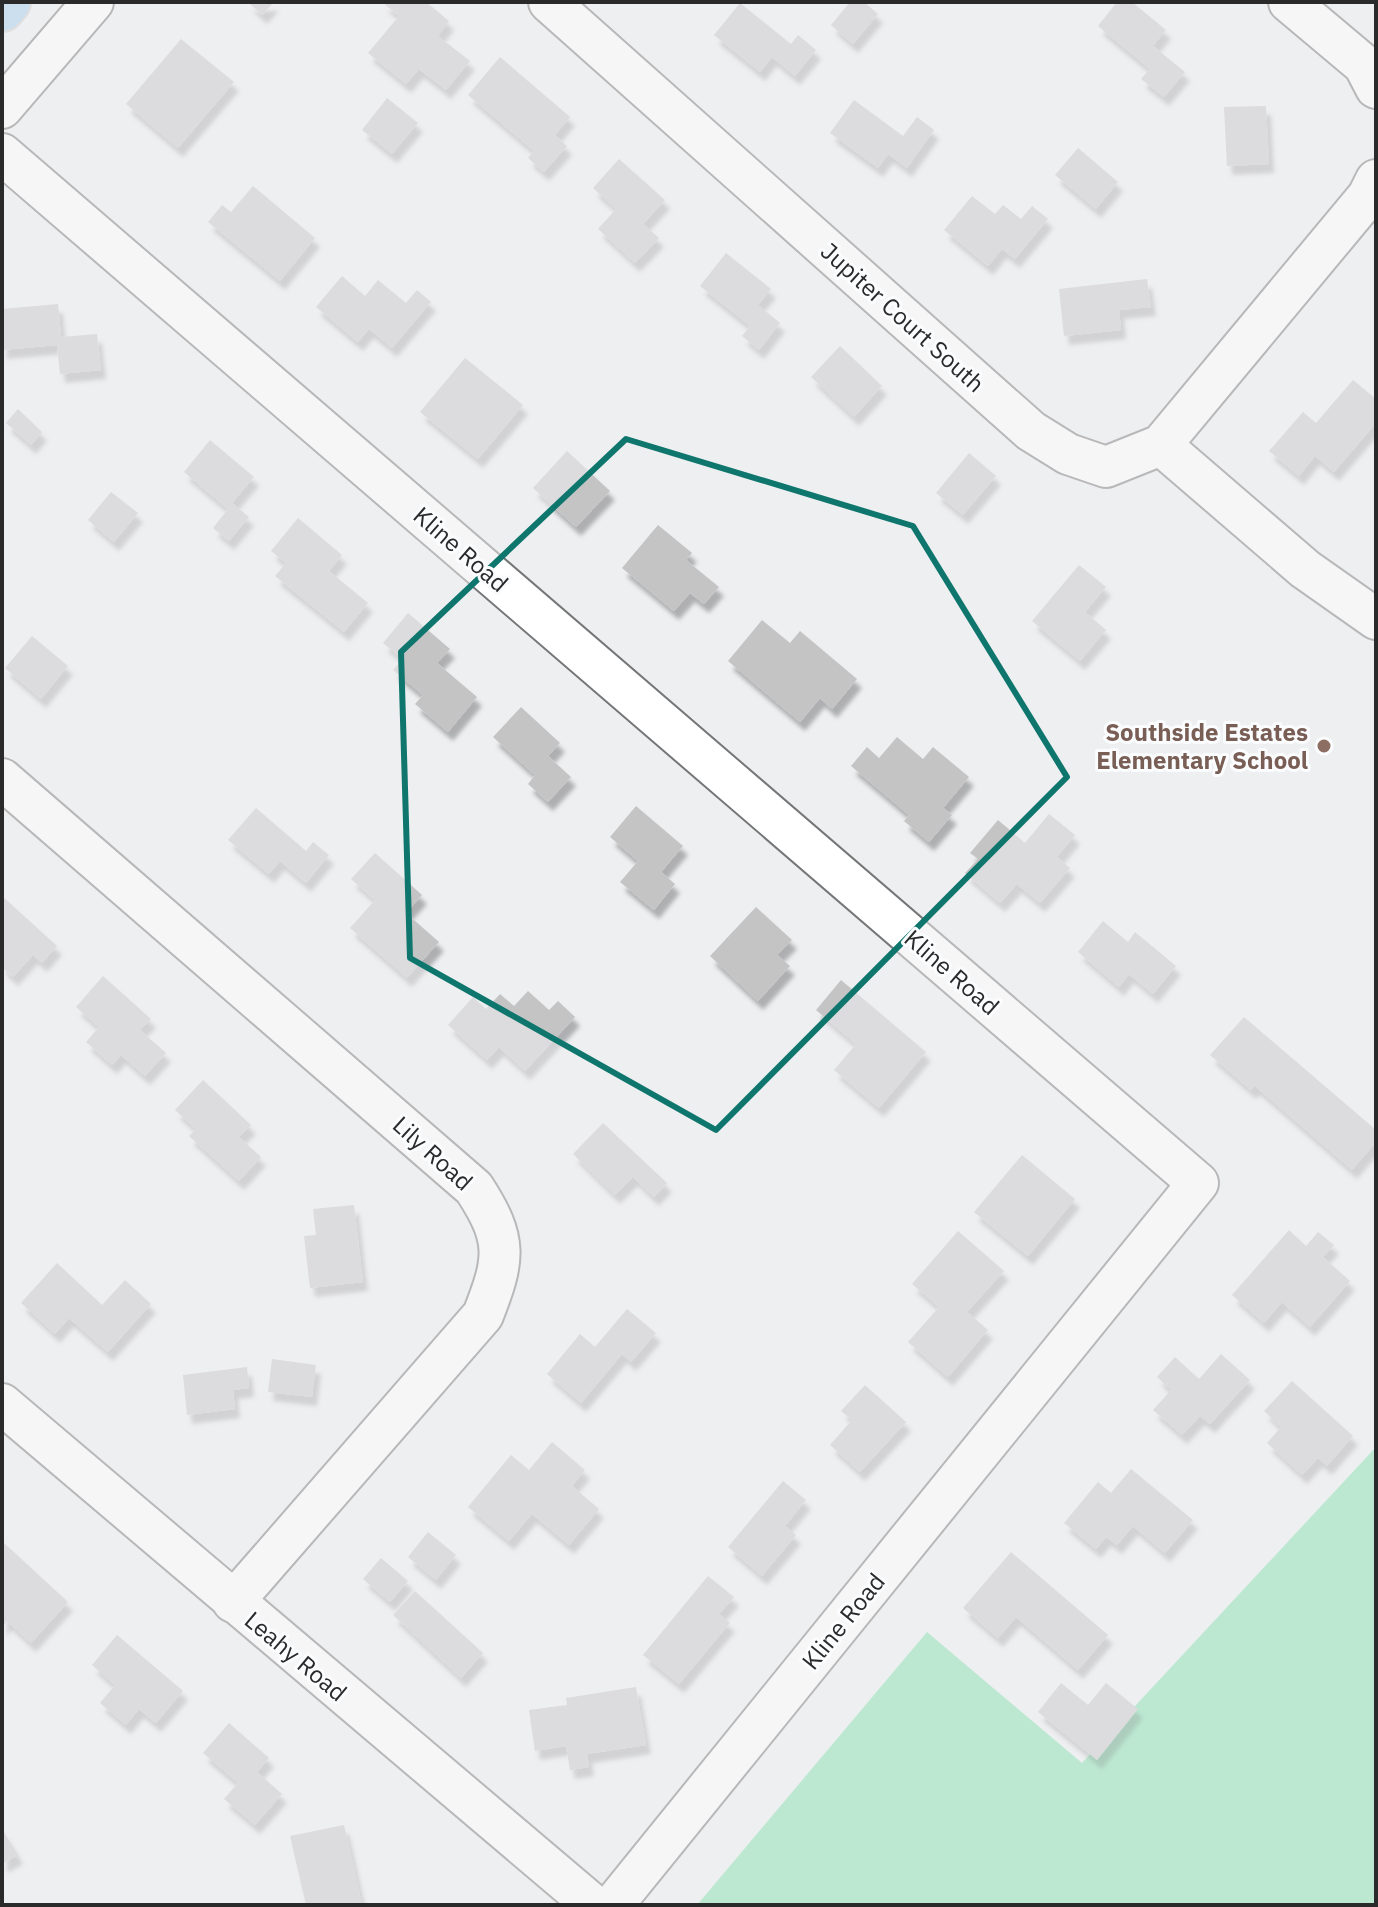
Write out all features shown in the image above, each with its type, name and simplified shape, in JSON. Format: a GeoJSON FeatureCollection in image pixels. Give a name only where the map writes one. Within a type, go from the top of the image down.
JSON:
{"type":"FeatureCollection","features":[{"type":"Feature","properties":{"kind":"highway"},"geometry":{"type":"LineString","coordinates":[[2,9],[8,2]]}},
{"type":"Feature","properties":{"kind":"street"},"geometry":{"type":"LineString","coordinates":[[2,108],[93,2]]}},
{"type":"Feature","properties":{"kind":"street","name":"Jupiter Court South"},"geometry":{"type":"LineString","coordinates":[[549,2],[1031,431],[1068,454],[1106,467],[1161,445],[1368,196],[1376,180]]}},
{"type":"Feature","properties":{"kind":"street"},"geometry":{"type":"LineString","coordinates":[[1289,2],[1364,65],[1376,88]]}},
{"type":"Feature","properties":{"kind":"street","name":"Kline Road"},"geometry":{"type":"LineString","coordinates":[[2,154],[1198,1183],[613,1905]]}},
{"type":"Feature","properties":{"kind":"street"},"geometry":{"type":"LineString","coordinates":[[1161,445],[1305,569],[1376,619]]}},
{"type":"Feature","properties":{"kind":"street","name":"Lily Road"},"geometry":{"type":"LineString","coordinates":[[2,779],[474,1188],[489,1210],[500,1239],[500,1272],[483,1315],[233,1602]]}},
{"type":"Feature","properties":{"kind":"street","name":"Leahy Road"},"geometry":{"type":"LineString","coordinates":[[2,1404],[593,1905]]}},
{"type":"Feature","properties":{"kind":"highlighted area"},"geometry":{"type":"Polygon","coordinates":[[[626,439],[913,526],[1067,777],[716,1130],[410,958],[401,652],[626,439]]]}},
{"type":"Feature","properties":{"kind":"green space"},"geometry":{"type":"Polygon","coordinates":[[[1376,1447],[1376,1905],[697,1905],[927,1632],[1082,1763],[1376,1447]]]}},
{"type":"Feature","properties":{"kind":"building"},"geometry":{"type":"Polygon","coordinates":[[[248,2],[274,2],[262,15],[248,2]]]}},
{"type":"Feature","properties":{"kind":"building"},"geometry":{"type":"Polygon","coordinates":[[[382,2],[426,2],[449,21],[438,36],[470,61],[446,90],[419,69],[406,84],[368,53],[399,16],[382,2]]]}},
{"type":"Feature","properties":{"kind":"building"},"geometry":{"type":"Polygon","coordinates":[[[850,2],[864,2],[878,14],[853,44],[831,25],[850,2]]]}},
{"type":"Feature","properties":{"kind":"building"},"geometry":{"type":"Polygon","coordinates":[[[1117,2],[1132,2],[1166,30],[1153,46],[1185,72],[1164,97],[1141,79],[1150,69],[1098,26],[1117,2]]]}},
{"type":"Feature","properties":{"kind":"building"},"geometry":{"type":"Polygon","coordinates":[[[740,3],[791,44],[798,35],[816,50],[795,76],[772,57],[760,72],[714,35],[740,3]]]}},
{"type":"Feature","properties":{"kind":"building"},"geometry":{"type":"Polygon","coordinates":[[[181,39],[234,82],[178,148],[126,104],[181,39]]]}},
{"type":"Feature","properties":{"kind":"building"},"geometry":{"type":"Polygon","coordinates":[[[500,57],[570,117],[555,135],[567,146],[544,172],[528,158],[534,151],[468,95],[500,57]]]}},
{"type":"Feature","properties":{"kind":"building"},"geometry":{"type":"Polygon","coordinates":[[[387,98],[418,123],[392,154],[362,130],[387,98]]]}},
{"type":"Feature","properties":{"kind":"building"},"geometry":{"type":"Polygon","coordinates":[[[854,100],[903,136],[917,117],[934,130],[907,168],[888,154],[878,168],[830,133],[854,100]]]}},
{"type":"Feature","properties":{"kind":"building"},"geometry":{"type":"Polygon","coordinates":[[[1266,106],[1269,164],[1227,166],[1224,107],[1266,106]]]}},
{"type":"Feature","properties":{"kind":"building"},"geometry":{"type":"Polygon","coordinates":[[[1078,148],[1118,182],[1096,209],[1055,175],[1078,148]]]}},
{"type":"Feature","properties":{"kind":"building"},"geometry":{"type":"Polygon","coordinates":[[[619,159],[665,200],[643,224],[659,238],[635,263],[598,229],[616,209],[593,188],[619,159]]]}},
{"type":"Feature","properties":{"kind":"building"},"geometry":{"type":"Polygon","coordinates":[[[253,186],[315,238],[280,281],[208,222],[222,205],[231,212],[253,186]]]}},
{"type":"Feature","properties":{"kind":"building"},"geometry":{"type":"Polygon","coordinates":[[[972,196],[995,214],[1003,205],[1021,219],[1032,206],[1048,219],[1015,259],[1002,249],[988,266],[944,230],[972,196]]]}},
{"type":"Feature","properties":{"kind":"building"},"geometry":{"type":"Polygon","coordinates":[[[726,253],[771,289],[758,305],[780,323],[759,350],[742,336],[750,326],[700,286],[726,253]]]}},
{"type":"Feature","properties":{"kind":"building"},"geometry":{"type":"Polygon","coordinates":[[[342,276],[365,296],[378,280],[406,303],[417,290],[431,302],[392,348],[369,329],[358,342],[316,307],[342,276]]]}},
{"type":"Feature","properties":{"kind":"building"},"geometry":{"type":"Polygon","coordinates":[[[1147,279],[1151,307],[1119,310],[1121,330],[1064,336],[1059,289],[1147,279]]]}},
{"type":"Feature","properties":{"kind":"building"},"geometry":{"type":"Polygon","coordinates":[[[58,304],[61,337],[97,334],[101,370],[60,374],[57,345],[2,350],[2,309],[58,304]]]}},
{"type":"Feature","properties":{"kind":"building"},"geometry":{"type":"Polygon","coordinates":[[[840,346],[882,386],[854,417],[811,377],[840,346]]]}},
{"type":"Feature","properties":{"kind":"building"},"geometry":{"type":"Polygon","coordinates":[[[465,358],[523,405],[478,459],[420,412],[465,358]]]}},
{"type":"Feature","properties":{"kind":"building"},"geometry":{"type":"Polygon","coordinates":[[[1353,380],[1376,399],[1376,423],[1334,472],[1315,456],[1299,476],[1269,451],[1303,412],[1316,423],[1353,380]]]}},
{"type":"Feature","properties":{"kind":"building"},"geometry":{"type":"Polygon","coordinates":[[[18,409],[42,432],[31,445],[6,423],[18,409]]]}},
{"type":"Feature","properties":{"kind":"building"},"geometry":{"type":"Polygon","coordinates":[[[210,440],[254,477],[232,503],[249,517],[229,541],[213,528],[228,509],[184,472],[210,440]]]}},
{"type":"Feature","properties":{"kind":"building"},"geometry":{"type":"Polygon","coordinates":[[[567,451],[610,491],[576,527],[533,488],[567,451]]]}},
{"type":"Feature","properties":{"kind":"building"},"geometry":{"type":"Polygon","coordinates":[[[969,453],[996,476],[963,515],[936,493],[969,453]]]}},
{"type":"Feature","properties":{"kind":"building"},"geometry":{"type":"Polygon","coordinates":[[[111,492],[138,513],[114,542],[88,520],[111,492]]]}},
{"type":"Feature","properties":{"kind":"building"},"geometry":{"type":"Polygon","coordinates":[[[298,518],[342,555],[329,571],[368,603],[344,632],[275,576],[286,563],[271,551],[298,518]]]}},
{"type":"Feature","properties":{"kind":"building"},"geometry":{"type":"Polygon","coordinates":[[[658,525],[692,553],[686,560],[719,587],[704,604],[690,593],[674,611],[622,568],[658,525]]]}},
{"type":"Feature","properties":{"kind":"building"},"geometry":{"type":"Polygon","coordinates":[[[1079,565],[1106,587],[1085,612],[1106,630],[1080,661],[1032,621],[1079,565]]]}},
{"type":"Feature","properties":{"kind":"building"},"geometry":{"type":"Polygon","coordinates":[[[408,613],[450,649],[437,663],[477,697],[448,732],[415,704],[423,695],[393,670],[403,659],[383,643],[408,613]]]}},
{"type":"Feature","properties":{"kind":"building"},"geometry":{"type":"Polygon","coordinates":[[[762,620],[790,643],[800,631],[857,679],[832,709],[820,698],[800,722],[728,661],[762,620]]]}},
{"type":"Feature","properties":{"kind":"building"},"geometry":{"type":"Polygon","coordinates":[[[32,636],[68,666],[41,699],[5,668],[32,636]]]}},
{"type":"Feature","properties":{"kind":"building"},"geometry":{"type":"Polygon","coordinates":[[[521,707],[560,743],[548,756],[571,777],[548,802],[528,784],[535,775],[493,737],[521,707]]]}},
{"type":"Feature","properties":{"kind":"building"},"geometry":{"type":"Polygon","coordinates":[[[897,737],[923,759],[933,747],[969,777],[943,808],[952,815],[929,842],[904,821],[909,815],[851,766],[867,747],[879,758],[897,737]]]}},
{"type":"Feature","properties":{"kind":"building"},"geometry":{"type":"Polygon","coordinates":[[[636,806],[683,846],[661,872],[675,884],[654,910],[620,882],[638,861],[610,837],[636,806]]]}},
{"type":"Feature","properties":{"kind":"building"},"geometry":{"type":"Polygon","coordinates":[[[256,808],[306,851],[313,842],[329,855],[306,883],[280,861],[269,874],[228,840],[256,808]]]}},
{"type":"Feature","properties":{"kind":"building"},"geometry":{"type":"Polygon","coordinates":[[[1049,814],[1075,835],[1057,857],[1070,868],[1040,903],[1017,884],[1000,903],[965,873],[978,859],[970,853],[998,820],[1025,843],[1049,814]]]}},
{"type":"Feature","properties":{"kind":"building"},"geometry":{"type":"Polygon","coordinates":[[[375,853],[422,895],[406,913],[439,942],[407,978],[350,928],[375,900],[351,879],[375,853]]]}},
{"type":"Feature","properties":{"kind":"building"},"geometry":{"type":"Polygon","coordinates":[[[2,896],[57,946],[42,963],[33,955],[13,977],[2,967],[2,896]]]}},
{"type":"Feature","properties":{"kind":"building"},"geometry":{"type":"Polygon","coordinates":[[[756,907],[792,940],[777,955],[790,966],[758,1001],[710,956],[756,907]]]}},
{"type":"Feature","properties":{"kind":"building"},"geometry":{"type":"Polygon","coordinates":[[[1103,921],[1128,942],[1135,932],[1176,966],[1153,994],[1129,974],[1119,987],[1078,952],[1103,921]]]}},
{"type":"Feature","properties":{"kind":"building"},"geometry":{"type":"Polygon","coordinates":[[[103,976],[151,1019],[140,1030],[166,1053],[145,1076],[121,1055],[112,1065],[86,1042],[99,1027],[76,1007],[103,976]]]}},
{"type":"Feature","properties":{"kind":"building"},"geometry":{"type":"Polygon","coordinates":[[[841,980],[926,1052],[879,1108],[834,1070],[856,1044],[816,1010],[841,980]]]}},
{"type":"Feature","properties":{"kind":"building"},"geometry":{"type":"Polygon","coordinates":[[[528,991],[549,1010],[558,1001],[575,1017],[525,1071],[499,1047],[487,1060],[448,1025],[473,997],[486,1009],[500,994],[514,1006],[528,991]]]}},
{"type":"Feature","properties":{"kind":"building"},"geometry":{"type":"Polygon","coordinates":[[[1244,1017],[1376,1130],[1376,1142],[1352,1170],[1255,1086],[1251,1090],[1210,1055],[1244,1017]]]}},
{"type":"Feature","properties":{"kind":"building"},"geometry":{"type":"Polygon","coordinates":[[[203,1080],[251,1125],[239,1137],[261,1157],[239,1181],[189,1136],[196,1129],[175,1110],[203,1080]]]}},
{"type":"Feature","properties":{"kind":"building"},"geometry":{"type":"Polygon","coordinates":[[[603,1123],[667,1183],[654,1197],[633,1177],[615,1195],[573,1154],[603,1123]]]}},
{"type":"Feature","properties":{"kind":"building"},"geometry":{"type":"Polygon","coordinates":[[[1022,1155],[1075,1199],[1028,1256],[974,1212],[1022,1155]]]}},
{"type":"Feature","properties":{"kind":"building"},"geometry":{"type":"Polygon","coordinates":[[[354,1205],[363,1282],[310,1288],[304,1236],[316,1235],[313,1209],[354,1205]]]}},
{"type":"Feature","properties":{"kind":"building"},"geometry":{"type":"Polygon","coordinates":[[[1289,1230],[1306,1246],[1318,1232],[1334,1245],[1323,1257],[1350,1281],[1310,1327],[1282,1302],[1264,1323],[1232,1295],[1289,1230]]]}},
{"type":"Feature","properties":{"kind":"building"},"geometry":{"type":"Polygon","coordinates":[[[958,1231],[1004,1271],[967,1312],[988,1330],[948,1377],[908,1342],[939,1307],[912,1284],[958,1231]]]}},
{"type":"Feature","properties":{"kind":"building"},"geometry":{"type":"Polygon","coordinates":[[[57,1263],[102,1305],[125,1280],[151,1304],[108,1352],[69,1318],[55,1334],[21,1303],[57,1263]]]}},
{"type":"Feature","properties":{"kind":"building"},"geometry":{"type":"Polygon","coordinates":[[[627,1309],[656,1333],[631,1362],[622,1354],[581,1403],[547,1374],[580,1334],[595,1347],[627,1309]]]}},
{"type":"Feature","properties":{"kind":"building"},"geometry":{"type":"Polygon","coordinates":[[[1221,1354],[1250,1380],[1210,1424],[1200,1416],[1182,1435],[1153,1410],[1171,1390],[1157,1377],[1175,1357],[1199,1379],[1221,1354]]]}},
{"type":"Feature","properties":{"kind":"building"},"geometry":{"type":"Polygon","coordinates":[[[272,1359],[316,1365],[312,1397],[268,1392],[272,1359]]]}},
{"type":"Feature","properties":{"kind":"building"},"geometry":{"type":"Polygon","coordinates":[[[247,1367],[249,1388],[233,1390],[235,1409],[187,1415],[183,1375],[247,1367]]]}},
{"type":"Feature","properties":{"kind":"building"},"geometry":{"type":"Polygon","coordinates":[[[1292,1381],[1353,1436],[1327,1466],[1318,1458],[1302,1475],[1267,1443],[1281,1427],[1264,1411],[1292,1381]]]}},
{"type":"Feature","properties":{"kind":"building"},"geometry":{"type":"Polygon","coordinates":[[[865,1385],[906,1422],[860,1472],[830,1445],[852,1420],[841,1411],[865,1385]]]}},
{"type":"Feature","properties":{"kind":"building"},"geometry":{"type":"Polygon","coordinates":[[[552,1442],[585,1470],[572,1486],[599,1509],[569,1545],[532,1514],[509,1541],[468,1507],[511,1455],[529,1470],[552,1442]]]}},
{"type":"Feature","properties":{"kind":"building"},"geometry":{"type":"Polygon","coordinates":[[[1131,1469],[1193,1520],[1165,1553],[1133,1526],[1117,1545],[1106,1537],[1096,1549],[1064,1523],[1098,1482],[1111,1493],[1131,1469]]]}},
{"type":"Feature","properties":{"kind":"building"},"geometry":{"type":"Polygon","coordinates":[[[783,1481],[806,1500],[785,1526],[796,1535],[762,1576],[728,1547],[783,1481]]]}},
{"type":"Feature","properties":{"kind":"building"},"geometry":{"type":"Polygon","coordinates":[[[428,1532],[456,1555],[436,1580],[408,1557],[428,1532]]]}},
{"type":"Feature","properties":{"kind":"building"},"geometry":{"type":"Polygon","coordinates":[[[4,1543],[68,1602],[31,1643],[7,1621],[2,1627],[4,1543]]]}},
{"type":"Feature","properties":{"kind":"building"},"geometry":{"type":"Polygon","coordinates":[[[1011,1552],[1108,1635],[1078,1670],[1016,1617],[998,1638],[963,1608],[1011,1552]]]}},
{"type":"Feature","properties":{"kind":"building"},"geometry":{"type":"Polygon","coordinates":[[[381,1558],[408,1581],[390,1602],[363,1579],[381,1558]]]}},
{"type":"Feature","properties":{"kind":"building"},"geometry":{"type":"Polygon","coordinates":[[[708,1576],[734,1597],[719,1614],[730,1623],[679,1684],[643,1655],[708,1576]]]}},
{"type":"Feature","properties":{"kind":"building"},"geometry":{"type":"Polygon","coordinates":[[[415,1591],[483,1653],[461,1678],[393,1615],[415,1591]]]}},
{"type":"Feature","properties":{"kind":"building"},"geometry":{"type":"Polygon","coordinates":[[[117,1635],[183,1691],[156,1723],[139,1709],[126,1725],[100,1703],[115,1685],[92,1665],[117,1635]]]}},
{"type":"Feature","properties":{"kind":"building"},"geometry":{"type":"Polygon","coordinates":[[[1061,1683],[1088,1705],[1106,1683],[1138,1709],[1097,1760],[1038,1712],[1061,1683]]]}},
{"type":"Feature","properties":{"kind":"building"},"geometry":{"type":"Polygon","coordinates":[[[636,1687],[646,1745],[587,1754],[589,1767],[570,1770],[566,1746],[535,1751],[529,1710],[567,1705],[566,1698],[636,1687]]]}},
{"type":"Feature","properties":{"kind":"building"},"geometry":{"type":"Polygon","coordinates":[[[229,1723],[269,1758],[257,1772],[282,1794],[255,1825],[224,1799],[238,1783],[203,1753],[229,1723]]]}},
{"type":"Feature","properties":{"kind":"building"},"geometry":{"type":"Polygon","coordinates":[[[344,1825],[362,1905],[306,1905],[290,1836],[344,1825]]]}},
{"type":"Feature","properties":{"kind":"building"},"geometry":{"type":"Polygon","coordinates":[[[2,1829],[18,1855],[2,1864],[2,1829]]]}},
{"type":"Feature","properties":{"kind":"place","name":"Southside Estates Elementary School"},"geometry":{"type":"Point","coordinates":[1324,746]}}]}
